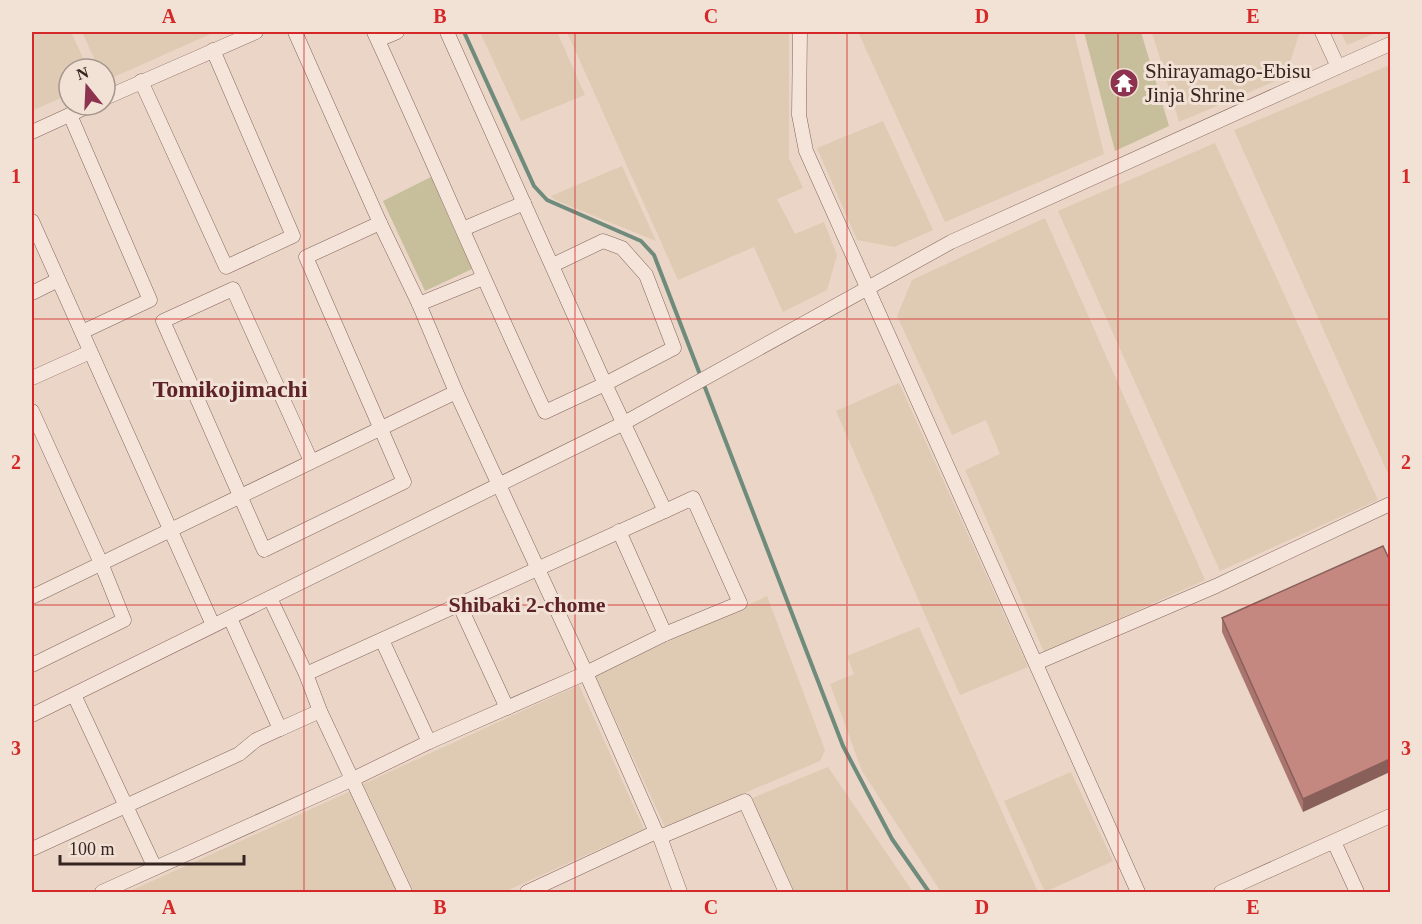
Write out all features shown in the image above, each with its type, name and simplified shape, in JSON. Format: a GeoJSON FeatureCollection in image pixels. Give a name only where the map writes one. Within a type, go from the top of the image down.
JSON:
{"type":"FeatureCollection","features":[{"type":"Feature","properties":{"kind":"street"},"geometry":{"type":"LineString","coordinates":[[117,92],[256,32]]}},
{"type":"Feature","properties":{"kind":"street"},"geometry":{"type":"LineString","coordinates":[[295,32],[380,223],[419,304],[456,392],[586,673],[658,834],[680,892]]}},
{"type":"Feature","properties":{"kind":"street"},"geometry":{"type":"LineString","coordinates":[[397,32],[376,36],[545,412],[674,348],[646,275],[622,248],[603,241],[553,265]]}},
{"type":"Feature","properties":{"kind":"street"},"geometry":{"type":"LineString","coordinates":[[447,32],[605,384],[665,511]]}},
{"type":"Feature","properties":{"kind":"street"},"geometry":{"type":"LineString","coordinates":[[800,32],[799,115],[806,151],[1138,892]]}},
{"type":"Feature","properties":{"kind":"street"},"geometry":{"type":"LineString","coordinates":[[1322,32],[1338,67]]}},
{"type":"Feature","properties":{"kind":"street"},"geometry":{"type":"LineString","coordinates":[[32,715],[624,423],[951,242],[1390,44]]}},
{"type":"Feature","properties":{"kind":"street"},"geometry":{"type":"LineString","coordinates":[[141,81],[226,267],[293,236],[213,50]]}},
{"type":"Feature","properties":{"kind":"street"},"geometry":{"type":"LineString","coordinates":[[32,132],[66,117]]}},
{"type":"Feature","properties":{"kind":"street"},"geometry":{"type":"LineString","coordinates":[[71,117],[150,300],[82,332]]}},
{"type":"Feature","properties":{"kind":"street"},"geometry":{"type":"LineString","coordinates":[[463,229],[524,203]]}},
{"type":"Feature","properties":{"kind":"street"},"geometry":{"type":"LineString","coordinates":[[32,221],[213,625]]}},
{"type":"Feature","properties":{"kind":"street"},"geometry":{"type":"LineString","coordinates":[[311,461],[233,289],[163,321],[264,550],[404,482],[306,257],[380,223]]}},
{"type":"Feature","properties":{"kind":"street"},"geometry":{"type":"LineString","coordinates":[[419,304],[483,278]]}},
{"type":"Feature","properties":{"kind":"street"},"geometry":{"type":"LineString","coordinates":[[32,293],[58,280]]}},
{"type":"Feature","properties":{"kind":"street"},"geometry":{"type":"LineString","coordinates":[[32,378],[90,352]]}},
{"type":"Feature","properties":{"kind":"street"},"geometry":{"type":"LineString","coordinates":[[32,597],[456,392]]}},
{"type":"Feature","properties":{"kind":"street"},"geometry":{"type":"LineString","coordinates":[[32,411],[101,563],[124,620],[32,665]]}},
{"type":"Feature","properties":{"kind":"street"},"geometry":{"type":"LineString","coordinates":[[102,892],[354,779],[429,742],[586,673],[665,634],[740,603],[693,498],[306,674]]}},
{"type":"Feature","properties":{"kind":"street"},"geometry":{"type":"LineString","coordinates":[[1036,663],[1216,586],[1390,504]]}},
{"type":"Feature","properties":{"kind":"street"},"geometry":{"type":"LineString","coordinates":[[620,531],[665,634]]}},
{"type":"Feature","properties":{"kind":"street"},"geometry":{"type":"LineString","coordinates":[[270,598],[405,892]]}},
{"type":"Feature","properties":{"kind":"street"},"geometry":{"type":"LineString","coordinates":[[459,604],[507,708]]}},
{"type":"Feature","properties":{"kind":"street"},"geometry":{"type":"LineString","coordinates":[[230,618],[280,729]]}},
{"type":"Feature","properties":{"kind":"street"},"geometry":{"type":"LineString","coordinates":[[382,640],[429,742]]}},
{"type":"Feature","properties":{"kind":"street"},"geometry":{"type":"LineString","coordinates":[[75,695],[155,868]]}},
{"type":"Feature","properties":{"kind":"street"},"geometry":{"type":"LineString","coordinates":[[32,849],[239,754],[256,740],[320,711]]}},
{"type":"Feature","properties":{"kind":"street"},"geometry":{"type":"LineString","coordinates":[[527,892],[658,834],[745,801],[786,892]]}},
{"type":"Feature","properties":{"kind":"street"},"geometry":{"type":"LineString","coordinates":[[1221,892],[1237,889],[1390,816]]}},
{"type":"Feature","properties":{"kind":"street"},"geometry":{"type":"LineString","coordinates":[[1334,842],[1357,892]]}},
{"type":"Feature","properties":{"kind":"shaded area"},"geometry":{"type":"Polygon","coordinates":[[[32,32],[71,32],[82,57],[57,57],[57,100],[32,111],[32,32]]]}},
{"type":"Feature","properties":{"kind":"shaded area"},"geometry":{"type":"Polygon","coordinates":[[[82,32],[215,32],[117,76],[117,57],[93,57],[82,32]]]}},
{"type":"Feature","properties":{"kind":"shaded area"},"geometry":{"type":"Polygon","coordinates":[[[480,32],[557,32],[585,95],[521,121],[480,32]]]}},
{"type":"Feature","properties":{"kind":"shaded area"},"geometry":{"type":"Polygon","coordinates":[[[567,32],[789,32],[789,158],[803,188],[777,199],[795,234],[824,222],[837,255],[827,290],[783,312],[754,247],[678,280],[567,32]]]}},
{"type":"Feature","properties":{"kind":"shaded area"},"geometry":{"type":"Polygon","coordinates":[[[858,32],[1074,32],[1104,154],[945,222],[858,32]]]}},
{"type":"Feature","properties":{"kind":"shaded area"},"geometry":{"type":"Polygon","coordinates":[[[1084,32],[1141,32],[1169,126],[1115,151],[1084,32]]]}},
{"type":"Feature","properties":{"kind":"shaded area"},"geometry":{"type":"Polygon","coordinates":[[[1152,32],[1300,32],[1285,77],[1179,122],[1152,32]]]}},
{"type":"Feature","properties":{"kind":"shaded area"},"geometry":{"type":"Polygon","coordinates":[[[1341,32],[1378,32],[1347,45],[1341,32]]]}},
{"type":"Feature","properties":{"kind":"shaded area"},"geometry":{"type":"Polygon","coordinates":[[[1390,65],[1390,478],[1234,130],[1390,65]]]}},
{"type":"Feature","properties":{"kind":"shaded area"},"geometry":{"type":"Polygon","coordinates":[[[883,121],[933,230],[894,247],[857,240],[817,148],[883,121]]]}},
{"type":"Feature","properties":{"kind":"shaded area"},"geometry":{"type":"Polygon","coordinates":[[[1215,143],[1378,500],[1220,571],[1058,211],[1215,143]]]}},
{"type":"Feature","properties":{"kind":"shaded area"},"geometry":{"type":"Polygon","coordinates":[[[622,166],[656,241],[555,200],[551,196],[622,166]]]}},
{"type":"Feature","properties":{"kind":"shaded area"},"geometry":{"type":"Polygon","coordinates":[[[431,177],[472,269],[425,291],[383,201],[431,177]]]}},
{"type":"Feature","properties":{"kind":"shaded area"},"geometry":{"type":"Polygon","coordinates":[[[1045,218],[1205,580],[1044,652],[965,470],[1000,454],[986,420],[952,435],[897,316],[912,280],[1045,218]]]}},
{"type":"Feature","properties":{"kind":"shaded area"},"geometry":{"type":"Polygon","coordinates":[[[899,383],[1028,667],[960,695],[836,411],[899,383]]]}},
{"type":"Feature","properties":{"kind":"shaded area"},"geometry":{"type":"Polygon","coordinates":[[[767,596],[825,750],[820,761],[665,827],[595,675],[767,596]]]}},
{"type":"Feature","properties":{"kind":"shaded area"},"geometry":{"type":"Polygon","coordinates":[[[919,627],[1038,892],[941,892],[862,771],[830,684],[854,674],[847,656],[919,627]]]}},
{"type":"Feature","properties":{"kind":"shaded area"},"geometry":{"type":"Polygon","coordinates":[[[579,685],[644,829],[504,892],[414,892],[363,784],[579,685]]]}},
{"type":"Feature","properties":{"kind":"shaded area"},"geometry":{"type":"Polygon","coordinates":[[[828,767],[913,892],[793,892],[750,799],[828,767]]]}},
{"type":"Feature","properties":{"kind":"shaded area"},"geometry":{"type":"Polygon","coordinates":[[[1071,772],[1113,861],[1045,892],[1004,801],[1071,772]]]}},
{"type":"Feature","properties":{"kind":"shaded area"},"geometry":{"type":"Polygon","coordinates":[[[353,790],[398,892],[128,892],[353,790]]]}},
{"type":"Feature","properties":{"kind":"building"},"geometry":{"type":"Polygon","coordinates":[[[1383,546],[1390,561],[1390,759],[1303,799],[1222,618],[1383,546]]]}},
{"type":"Feature","properties":{"kind":"waterway"},"geometry":{"type":"LineString","coordinates":[[464,32],[534,186],[547,200],[641,241],[654,255],[843,746],[892,839],[929,892]]}},
{"type":"Feature","properties":{"kind":"place","name":"Shirayamago-Ebisu Jinja Shrine"},"geometry":{"type":"Point","coordinates":[1124,83]}},
{"type":"Feature","properties":{"kind":"district","name":"Tomikojimachi"},"geometry":{"type":"Point","coordinates":[230,389]}},
{"type":"Feature","properties":{"kind":"district","name":"Shibaki 2-chome"},"geometry":{"type":"Point","coordinates":[527,604]}}]}
